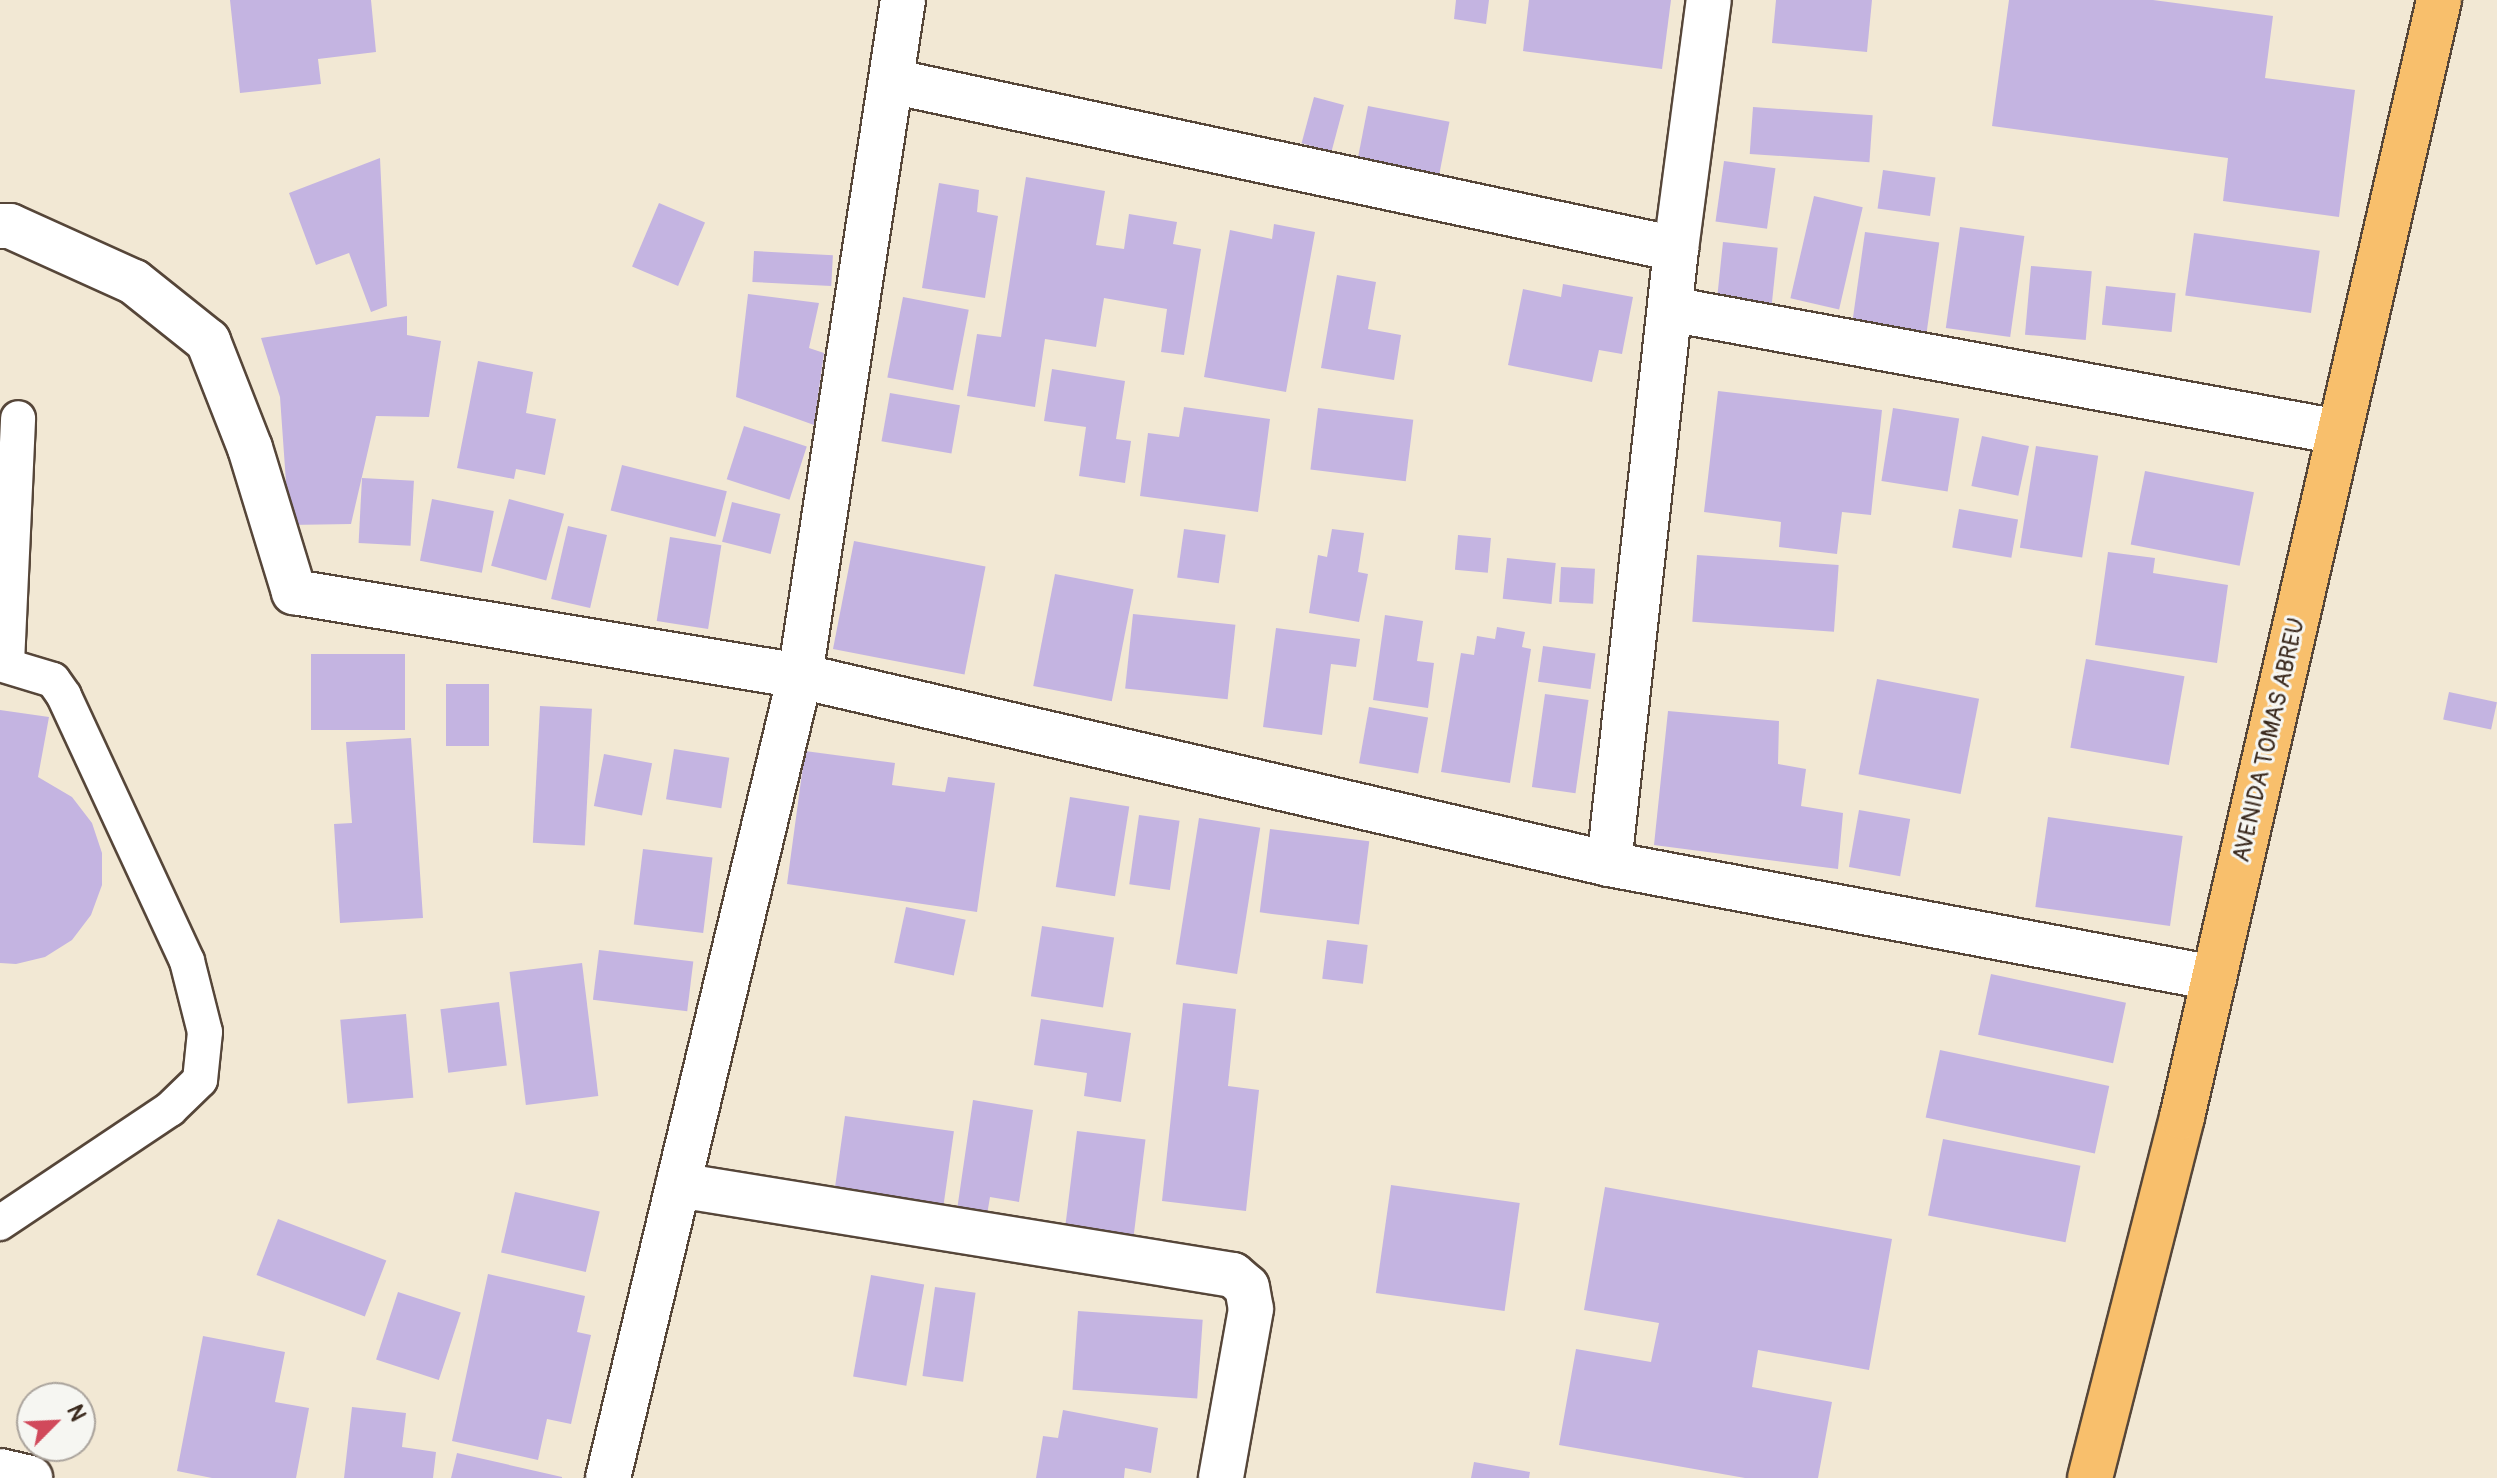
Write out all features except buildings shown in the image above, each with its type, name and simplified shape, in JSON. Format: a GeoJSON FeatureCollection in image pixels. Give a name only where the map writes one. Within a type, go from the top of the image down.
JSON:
{"type":"FeatureCollection","features":[{"type":"Feature","properties":{"kind":"main road","name":"AVENIDA TOMAS ABREU"},"geometry":{"type":"LineString","coordinates":[[2090,1478],[2214,978],[2439,0]]}},
{"type":"Feature","properties":{"kind":"street"},"geometry":{"type":"LineString","coordinates":[[608,1478],[800,676],[903,0]]}},
{"type":"Feature","properties":{"kind":"street"},"geometry":{"type":"LineString","coordinates":[[1609,864],[1676,249],[1709,0]]}},
{"type":"Feature","properties":{"kind":"street"},"geometry":{"type":"LineString","coordinates":[[891,81],[1676,249]]}},
{"type":"Feature","properties":{"kind":"street"},"geometry":{"type":"LineString","coordinates":[[0,226],[10,226],[134,282],[208,341],[250,448],[294,592],[800,676],[1609,864],[2214,978]]}},
{"type":"Feature","properties":{"kind":"street"},"geometry":{"type":"LineString","coordinates":[[1670,309],[2339,432]]}},
{"type":"Feature","properties":{"kind":"street"},"geometry":{"type":"LineString","coordinates":[[678,1185],[1233,1275],[1247,1287],[1251,1309],[1221,1478]]}},
{"type":"Feature","properties":{"kind":"street"},"geometry":{"type":"LineString","coordinates":[[0,1471],[30,1478]]}},
{"type":"Feature","properties":{"kind":"lane"},"geometry":{"type":"LineString","coordinates":[[0,1223],[170,1109],[200,1080],[205,1032],[187,961],[64,696],[53,680],[4,664],[18,418]]}}]}
